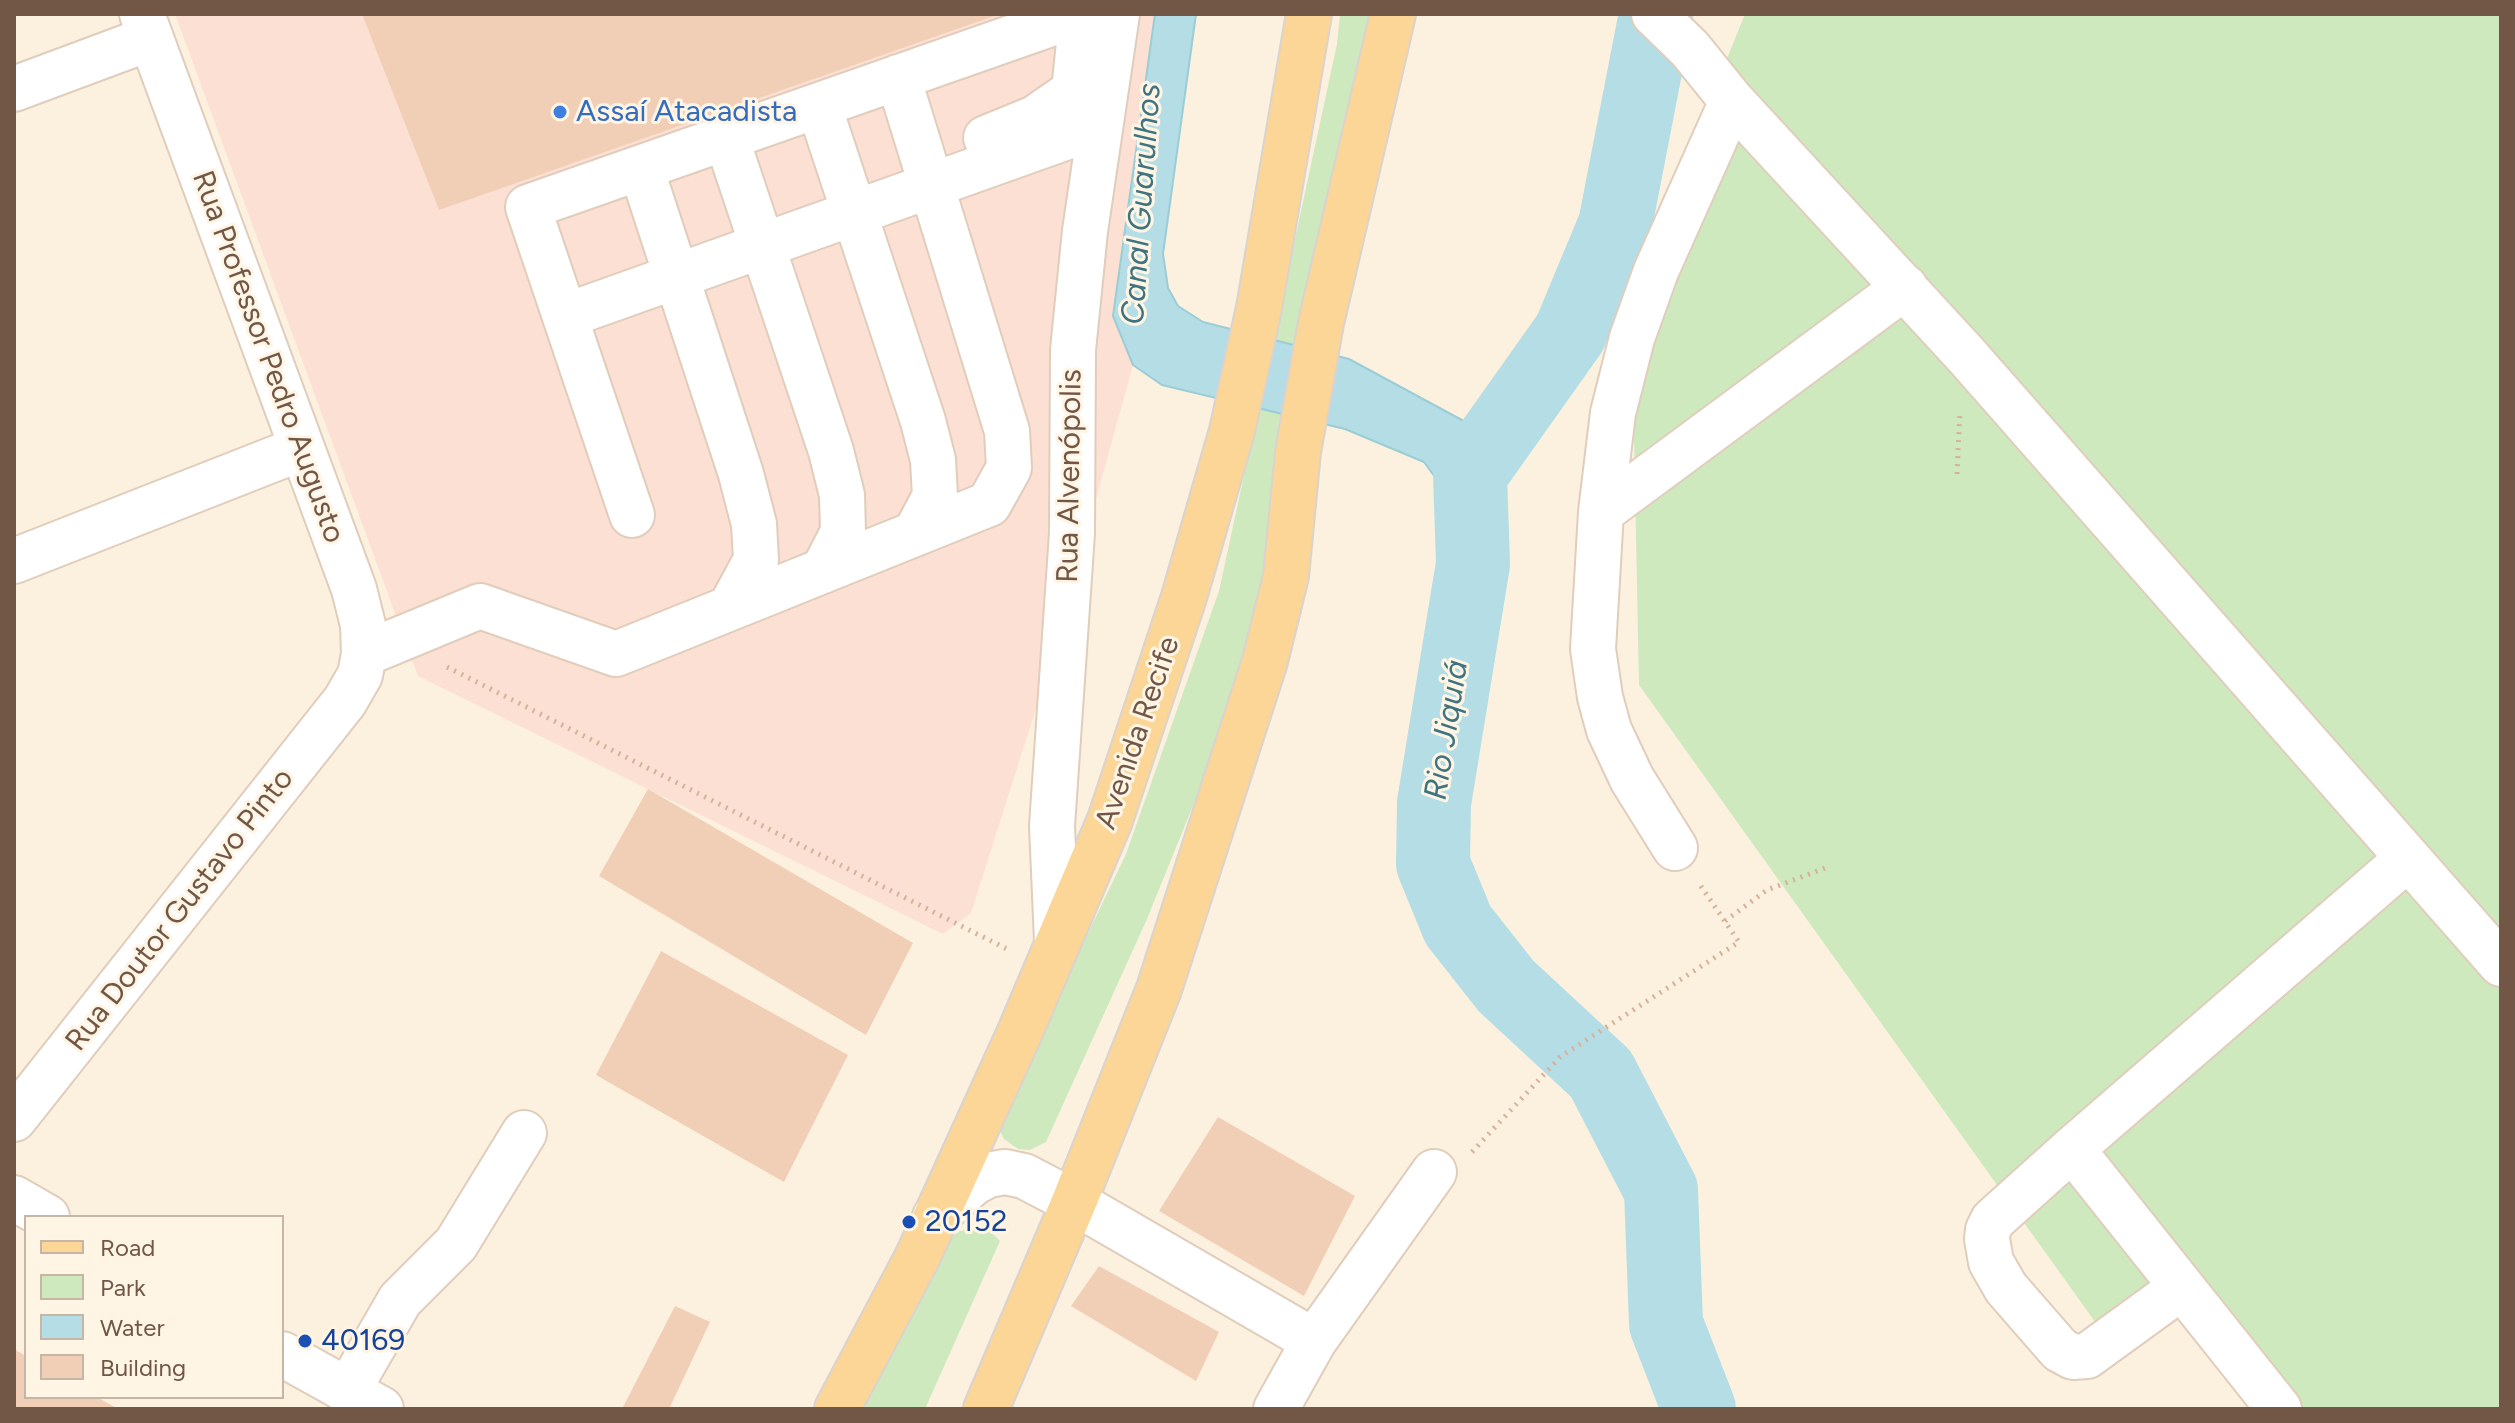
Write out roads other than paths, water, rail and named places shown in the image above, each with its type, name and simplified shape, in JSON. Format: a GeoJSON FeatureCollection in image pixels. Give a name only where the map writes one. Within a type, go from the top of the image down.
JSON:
{"type":"FeatureCollection","features":[{"type":"Feature","properties":{"kind":"main road","name":"Avenida Recife"},"geometry":{"type":"LineString","coordinates":[[837,1409],[917,1258],[1110,820],[1184,597],[1232,431],[1259,308],[1309,14]]}},
{"type":"Feature","properties":{"kind":"main road"},"geometry":{"type":"LineString","coordinates":[[986,1409],[1074,1202],[1159,989],[1265,661],[1286,576],[1298,452],[1321,323],[1393,14]]}},
{"type":"Feature","properties":{"kind":"street"},"geometry":{"type":"LineString","coordinates":[[565,316],[854,212],[1035,118],[1074,91],[1080,14],[528,207],[632,515]]}},
{"type":"Feature","properties":{"kind":"street","name":"Rua Alvenópolis"},"geometry":{"type":"LineString","coordinates":[[1051,955],[1052,826],[1072,533],[1073,350],[1098,126],[1117,14]]}},
{"type":"Feature","properties":{"kind":"street"},"geometry":{"type":"LineString","coordinates":[[1654,14],[1690,49],[1732,101],[1905,287],[2501,964]]}},
{"type":"Feature","properties":{"kind":"street"},"geometry":{"type":"LineString","coordinates":[[14,89],[146,26]]}},
{"type":"Feature","properties":{"kind":"street","name":"Rua Professor Pedro Augusto"},"geometry":{"type":"LineString","coordinates":[[146,26],[354,589],[363,625],[364,654],[360,675],[345,701]]}},
{"type":"Feature","properties":{"kind":"street"},"geometry":{"type":"LineString","coordinates":[[364,654],[480,606],[616,654],[989,504],[1009,468],[1007,431],[898,77]]}},
{"type":"Feature","properties":{"kind":"street"},"geometry":{"type":"LineString","coordinates":[[1675,848],[1632,779],[1609,730],[1600,697],[1593,649],[1601,512],[1613,413],[1632,338],[1668,243],[1732,101]]}},
{"type":"Feature","properties":{"kind":"street"},"geometry":{"type":"LineString","coordinates":[[819,106],[933,460],[935,496],[915,534]]}},
{"type":"Feature","properties":{"kind":"street"},"geometry":{"type":"LineString","coordinates":[[928,174],[1098,126]]}},
{"type":"Feature","properties":{"kind":"street"},"geometry":{"type":"LineString","coordinates":[[726,137],[831,451],[842,495],[843,532],[823,571]]}},
{"type":"Feature","properties":{"kind":"street"},"geometry":{"type":"LineString","coordinates":[[641,168],[754,524],[756,560],[730,608]]}},
{"type":"Feature","properties":{"kind":"street"},"geometry":{"type":"LineString","coordinates":[[1601,512],[1905,287]]}},
{"type":"Feature","properties":{"kind":"street"},"geometry":{"type":"LineString","coordinates":[[14,561],[302,448]]}},
{"type":"Feature","properties":{"kind":"street","name":"Rua Doutor Gustavo Pinto"},"geometry":{"type":"LineString","coordinates":[[14,1119],[345,701]]}},
{"type":"Feature","properties":{"kind":"street"},"geometry":{"type":"LineString","coordinates":[[2182,1287],[2087,1356],[2073,1357],[2060,1350],[2006,1288],[1991,1262],[1987,1239],[1993,1220],[2407,859]]}},
{"type":"Feature","properties":{"kind":"street"},"geometry":{"type":"LineString","coordinates":[[284,1355],[364,1400],[400,1300],[456,1244],[524,1133]]}},
{"type":"Feature","properties":{"kind":"street"},"geometry":{"type":"LineString","coordinates":[[2072,1149],[2279,1409]]}},
{"type":"Feature","properties":{"kind":"street"},"geometry":{"type":"LineString","coordinates":[[935,1217],[973,1183],[988,1175],[1005,1172],[1024,1176],[1314,1341]]}},
{"type":"Feature","properties":{"kind":"street"},"geometry":{"type":"LineString","coordinates":[[1276,1409],[1314,1341],[1434,1172]]}},
{"type":"Feature","properties":{"kind":"street"},"geometry":{"type":"LineString","coordinates":[[14,1198],[44,1215]]}},
{"type":"Feature","properties":{"kind":"water","name":"Canal Guarulhos"},"geometry":{"type":"Polygon","coordinates":[[[1155,14],[1196,14],[1163,254],[1168,288],[1178,306],[1203,322],[1349,359],[1484,432],[1470,474],[1453,502],[1424,462],[1345,429],[1162,385],[1133,365],[1113,316],[1155,14]]]}},
{"type":"Feature","properties":{"kind":"waterway","name":"Rio Jiquiá"},"geometry":{"type":"LineString","coordinates":[[1656,14],[1615,225],[1570,333],[1470,474],[1473,564],[1434,803],[1433,864],[1458,925],[1506,986],[1601,1074],[1661,1190],[1666,1324],[1699,1409]]}},
{"type":"Feature","properties":{"kind":"place","name":"Assaí Atacadista"},"geometry":{"type":"Point","coordinates":[560,112]}},
{"type":"Feature","properties":{"kind":"place","name":"20152"},"geometry":{"type":"Point","coordinates":[909,1222]}},
{"type":"Feature","properties":{"kind":"place","name":"40169"},"geometry":{"type":"Point","coordinates":[305,1341]}}]}
